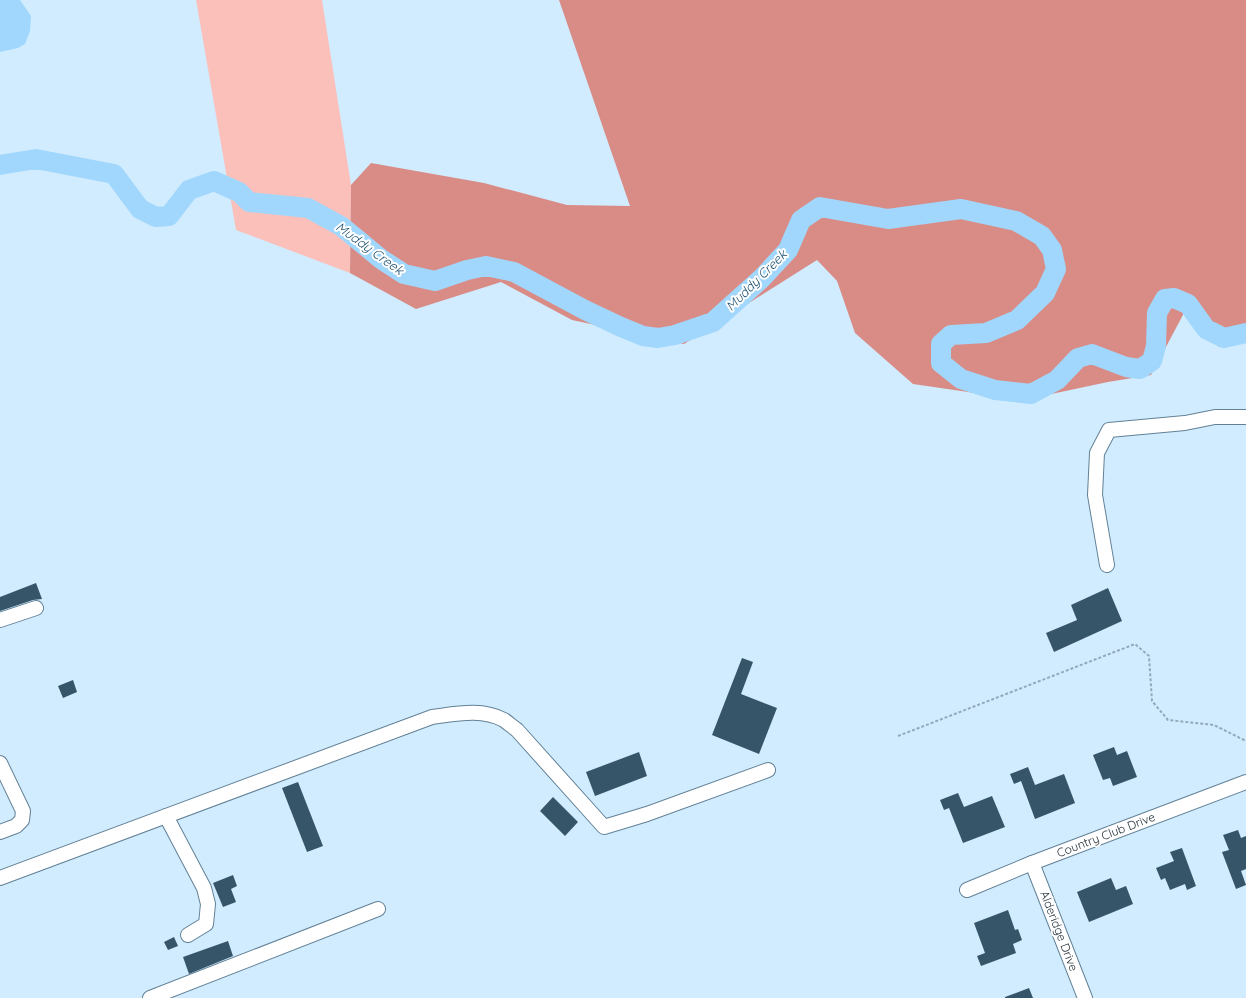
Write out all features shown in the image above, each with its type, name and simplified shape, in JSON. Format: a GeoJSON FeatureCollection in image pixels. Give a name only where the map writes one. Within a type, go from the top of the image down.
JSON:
{"type":"FeatureCollection","features":[{"type":"Feature","properties":{"kind":"street"},"geometry":{"type":"LineString","coordinates":[[1107,565],[1096,495],[1097,453],[1109,430],[1185,423],[1215,417],[1246,417]]}},
{"type":"Feature","properties":{"kind":"street"},"geometry":{"type":"LineString","coordinates":[[0,620],[36,608]]}},
{"type":"Feature","properties":{"kind":"street"},"geometry":{"type":"LineString","coordinates":[[0,878],[432,717],[468,712],[483,713],[504,720],[517,730],[604,827],[647,814],[768,770]]}},
{"type":"Feature","properties":{"kind":"street"},"geometry":{"type":"LineString","coordinates":[[0,763],[23,811],[22,820],[16,826],[0,832]]}},
{"type":"Feature","properties":{"kind":"street","name":"Country Club Drive"},"geometry":{"type":"LineString","coordinates":[[968,890],[1032,863],[1246,782]]}},
{"type":"Feature","properties":{"kind":"street"},"geometry":{"type":"LineString","coordinates":[[166,816],[204,888],[208,904],[206,924],[188,935]]}},
{"type":"Feature","properties":{"kind":"street","name":"Alderidge Drive"},"geometry":{"type":"LineString","coordinates":[[1032,863],[1085,998]]}},
{"type":"Feature","properties":{"kind":"street"},"geometry":{"type":"LineString","coordinates":[[150,998],[378,909]]}},
{"type":"Feature","properties":{"kind":"path"},"geometry":{"type":"LineString","coordinates":[[898,736],[1135,644],[1149,656],[1152,701],[1168,720],[1214,725],[1246,741]]}},
{"type":"Feature","properties":{"kind":"shaded area"},"geometry":{"type":"Polygon","coordinates":[[[196,0],[322,0],[351,185],[350,273],[236,230],[196,0]]]}},
{"type":"Feature","properties":{"kind":"shaded area"},"geometry":{"type":"Polygon","coordinates":[[[559,0],[1246,0],[1246,341],[1219,347],[1184,313],[1151,375],[1108,382],[1023,400],[913,384],[855,333],[837,281],[817,260],[684,344],[572,320],[501,282],[416,309],[350,273],[351,185],[371,163],[484,183],[567,205],[630,206],[559,0]]]}},
{"type":"Feature","properties":{"kind":"water"},"geometry":{"type":"Polygon","coordinates":[[[0,0],[20,0],[31,16],[30,31],[25,44],[18,48],[0,52],[0,0]]]}},
{"type":"Feature","properties":{"kind":"building"},"geometry":{"type":"Polygon","coordinates":[[[36,583],[42,599],[33,600],[0,611],[0,597],[36,583]]]}},
{"type":"Feature","properties":{"kind":"building"},"geometry":{"type":"Polygon","coordinates":[[[1108,588],[1122,621],[1054,652],[1046,633],[1077,620],[1071,605],[1108,588]]]}},
{"type":"Feature","properties":{"kind":"building"},"geometry":{"type":"Polygon","coordinates":[[[742,658],[753,662],[741,694],[777,708],[759,754],[712,735],[742,658]]]}},
{"type":"Feature","properties":{"kind":"building"},"geometry":{"type":"Polygon","coordinates":[[[73,680],[77,692],[63,698],[58,686],[73,680]]]}},
{"type":"Feature","properties":{"kind":"building"},"geometry":{"type":"Polygon","coordinates":[[[1114,747],[1117,755],[1127,751],[1137,777],[1113,786],[1110,778],[1103,780],[1093,755],[1114,747]]]}},
{"type":"Feature","properties":{"kind":"building"},"geometry":{"type":"Polygon","coordinates":[[[639,752],[647,776],[595,796],[586,772],[639,752]]]}},
{"type":"Feature","properties":{"kind":"building"},"geometry":{"type":"Polygon","coordinates":[[[1028,767],[1035,785],[1064,774],[1075,803],[1035,819],[1021,781],[1014,784],[1010,774],[1028,767]]]}},
{"type":"Feature","properties":{"kind":"building"},"geometry":{"type":"Polygon","coordinates":[[[298,782],[323,846],[307,852],[282,788],[298,782]]]}},
{"type":"Feature","properties":{"kind":"building"},"geometry":{"type":"Polygon","coordinates":[[[958,793],[964,807],[992,796],[1005,827],[963,843],[949,808],[944,810],[940,800],[958,793]]]}},
{"type":"Feature","properties":{"kind":"building"},"geometry":{"type":"Polygon","coordinates":[[[553,797],[578,822],[565,836],[540,811],[553,797]]]}},
{"type":"Feature","properties":{"kind":"building"},"geometry":{"type":"Polygon","coordinates":[[[1238,830],[1241,838],[1246,836],[1246,869],[1241,871],[1246,885],[1236,889],[1222,852],[1229,850],[1223,835],[1238,830]]]}},
{"type":"Feature","properties":{"kind":"building"},"geometry":{"type":"Polygon","coordinates":[[[1182,848],[1196,886],[1187,890],[1185,884],[1170,890],[1165,878],[1161,880],[1156,868],[1174,861],[1170,852],[1182,848]]]}},
{"type":"Feature","properties":{"kind":"building"},"geometry":{"type":"Polygon","coordinates":[[[233,875],[237,886],[231,889],[236,902],[223,907],[213,883],[233,875]]]}},
{"type":"Feature","properties":{"kind":"building"},"geometry":{"type":"Polygon","coordinates":[[[1111,878],[1116,890],[1126,886],[1133,904],[1089,922],[1077,892],[1111,878]]]}},
{"type":"Feature","properties":{"kind":"building"},"geometry":{"type":"Polygon","coordinates":[[[1008,910],[1015,930],[1018,929],[1022,940],[1013,944],[1016,953],[981,966],[977,956],[985,953],[974,923],[1008,910]]]}},
{"type":"Feature","properties":{"kind":"building"},"geometry":{"type":"Polygon","coordinates":[[[174,937],[178,946],[168,950],[164,942],[174,937]]]}},
{"type":"Feature","properties":{"kind":"building"},"geometry":{"type":"Polygon","coordinates":[[[228,941],[233,956],[189,974],[183,957],[228,941]]]}},
{"type":"Feature","properties":{"kind":"building"},"geometry":{"type":"Polygon","coordinates":[[[1029,988],[1033,998],[1005,998],[1005,997],[1029,988]]]}},
{"type":"Feature","properties":{"kind":"waterway","name":"Muddy Creek"},"geometry":{"type":"LineString","coordinates":[[0,165],[36,159],[114,174],[140,209],[156,217],[169,216],[189,190],[214,181],[239,192],[249,202],[308,208],[341,226],[381,259],[404,274],[435,281],[467,270],[486,266],[514,272],[585,310],[621,327],[643,336],[658,338],[675,335],[713,322],[762,278],[788,250],[801,220],[820,207],[888,219],[961,209],[1016,221],[1042,236],[1052,250],[1056,269],[1045,293],[1017,320],[986,333],[951,335],[941,344],[941,363],[961,379],[995,390],[1031,394],[1057,380],[1078,358],[1092,354],[1126,367],[1140,369],[1152,361],[1156,346],[1157,313],[1165,299],[1174,298],[1188,304],[1206,329],[1224,338],[1246,333]]}}]}
